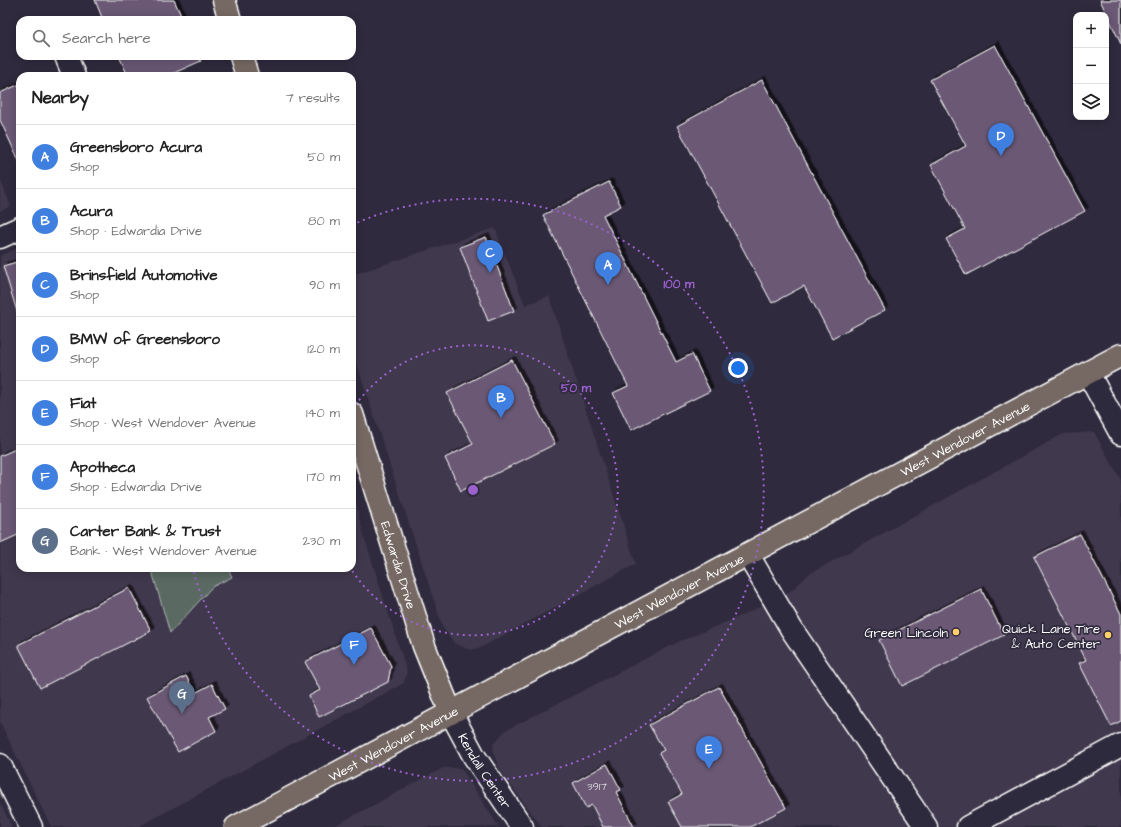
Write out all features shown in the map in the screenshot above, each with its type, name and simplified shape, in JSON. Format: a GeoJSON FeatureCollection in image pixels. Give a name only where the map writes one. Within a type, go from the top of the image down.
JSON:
{"type":"FeatureCollection","features":[{"type":"Feature","properties":{"kind":"main road"},"geometry":{"type":"LineString","coordinates":[[224,0],[229,16]]}},
{"type":"Feature","properties":{"kind":"main road"},"geometry":{"type":"LineString","coordinates":[[242,60],[246,72]]}},
{"type":"Feature","properties":{"kind":"main road","name":"West Wendover Avenue"},"geometry":{"type":"LineString","coordinates":[[236,827],[1121,355]]}},
{"type":"Feature","properties":{"kind":"main road","name":"Edwardia Drive"},"geometry":{"type":"LineString","coordinates":[[356,427],[424,646],[451,713]]}},
{"type":"Feature","properties":{"kind":"street"},"geometry":{"type":"LineString","coordinates":[[68,60],[72,72]]}},
{"type":"Feature","properties":{"kind":"street"},"geometry":{"type":"LineString","coordinates":[[0,237],[16,230]]}},
{"type":"Feature","properties":{"kind":"street"},"geometry":{"type":"LineString","coordinates":[[1088,372],[1121,434]]}},
{"type":"Feature","properties":{"kind":"street"},"geometry":{"type":"LineString","coordinates":[[748,555],[792,630],[926,827]]}},
{"type":"Feature","properties":{"kind":"street","name":"Kendall Center"},"geometry":{"type":"LineString","coordinates":[[451,713],[474,756],[522,827]]}},
{"type":"Feature","properties":{"kind":"street"},"geometry":{"type":"LineString","coordinates":[[968,827],[1121,745]]}},
{"type":"Feature","properties":{"kind":"street"},"geometry":{"type":"LineString","coordinates":[[0,765],[31,827]]}},
{"type":"Feature","properties":{"kind":"shaded area"},"geometry":{"type":"Polygon","coordinates":[[[0,179],[11,206],[0,211],[0,179]]]}},
{"type":"Feature","properties":{"kind":"shaded area"},"geometry":{"type":"Polygon","coordinates":[[[495,228],[525,305],[549,296],[636,564],[480,648],[470,650],[455,644],[443,628],[356,361],[356,274],[495,228]]]}},
{"type":"Feature","properties":{"kind":"shaded area"},"geometry":{"type":"Polygon","coordinates":[[[16,249],[16,572],[152,572],[170,632],[212,587],[232,577],[230,572],[356,572],[356,504],[364,536],[407,672],[404,683],[138,827],[51,827],[0,722],[0,256],[16,249]]]}},
{"type":"Feature","properties":{"kind":"shaded area"},"geometry":{"type":"Polygon","coordinates":[[[1094,432],[1121,480],[1121,827],[542,827],[501,772],[494,755],[493,744],[506,730],[678,642],[743,615],[792,590],[809,574],[1063,434],[1094,432]]]}},
{"type":"Feature","properties":{"kind":"shaded area"},"geometry":{"type":"Polygon","coordinates":[[[443,768],[461,768],[499,827],[332,827],[443,768]]]}},
{"type":"Feature","properties":{"kind":"shaded area"},"geometry":{"type":"Polygon","coordinates":[[[0,803],[12,827],[0,827],[0,803]]]}},
{"type":"Feature","properties":{"kind":"green space"},"geometry":{"type":"Polygon","coordinates":[[[152,572],[230,572],[232,577],[212,587],[170,633],[152,572]]]}},
{"type":"Feature","properties":{"kind":"building"},"geometry":{"type":"Polygon","coordinates":[[[95,0],[174,0],[181,16],[101,16],[95,0]]]}},
{"type":"Feature","properties":{"kind":"building"},"geometry":{"type":"Polygon","coordinates":[[[1100,0],[1121,0],[1121,44],[1109,19],[1109,12],[1106,12],[1100,0]]]}},
{"type":"Feature","properties":{"kind":"building"},"geometry":{"type":"Polygon","coordinates":[[[995,45],[1085,211],[966,275],[946,239],[965,229],[931,165],[966,146],[930,80],[995,45]]]}},
{"type":"Feature","properties":{"kind":"building"},"geometry":{"type":"Polygon","coordinates":[[[121,60],[201,61],[176,72],[126,72],[121,60]]]}},
{"type":"Feature","properties":{"kind":"building"},"geometry":{"type":"Polygon","coordinates":[[[762,80],[885,310],[832,338],[804,286],[772,303],[677,126],[762,80]]]}},
{"type":"Feature","properties":{"kind":"building"},"geometry":{"type":"Polygon","coordinates":[[[16,86],[16,154],[0,120],[0,93],[16,86]]]}},
{"type":"Feature","properties":{"kind":"building"},"geometry":{"type":"Polygon","coordinates":[[[609,182],[621,206],[603,215],[676,362],[692,354],[710,391],[631,430],[613,393],[628,386],[543,215],[609,182]]]}},
{"type":"Feature","properties":{"kind":"building"},"geometry":{"type":"Polygon","coordinates":[[[486,237],[514,311],[488,321],[460,247],[486,237]]]}},
{"type":"Feature","properties":{"kind":"building"},"geometry":{"type":"Polygon","coordinates":[[[16,262],[16,308],[3,266],[16,262]]]}},
{"type":"Feature","properties":{"kind":"building"},"geometry":{"type":"Polygon","coordinates":[[[512,360],[555,444],[461,491],[445,458],[473,444],[447,393],[512,360]]]}},
{"type":"Feature","properties":{"kind":"building"},"geometry":{"type":"Polygon","coordinates":[[[16,449],[16,536],[0,543],[0,456],[16,449]]]}},
{"type":"Feature","properties":{"kind":"building"},"geometry":{"type":"Polygon","coordinates":[[[1080,534],[1121,614],[1121,721],[1111,726],[1079,663],[1086,660],[1034,557],[1080,534]]]}},
{"type":"Feature","properties":{"kind":"building"},"geometry":{"type":"Polygon","coordinates":[[[129,588],[151,631],[40,688],[18,645],[129,588]]]}},
{"type":"Feature","properties":{"kind":"building"},"geometry":{"type":"Polygon","coordinates":[[[981,589],[1004,635],[902,686],[879,640],[981,589]]]}},
{"type":"Feature","properties":{"kind":"building"},"geometry":{"type":"Polygon","coordinates":[[[371,628],[391,666],[388,682],[319,717],[309,696],[320,690],[305,662],[371,628]]]}},
{"type":"Feature","properties":{"kind":"building"},"geometry":{"type":"Polygon","coordinates":[[[186,676],[195,693],[212,684],[225,709],[209,717],[216,731],[178,752],[147,697],[186,676]]]}},
{"type":"Feature","properties":{"kind":"building"},"geometry":{"type":"Polygon","coordinates":[[[719,687],[786,808],[750,827],[682,827],[668,802],[682,794],[659,753],[664,750],[649,725],[719,687]]]}},
{"type":"Feature","properties":{"kind":"building"},"geometry":{"type":"Polygon","coordinates":[[[607,764],[621,790],[616,792],[634,827],[603,827],[592,805],[586,808],[573,783],[607,764]]]}},
{"type":"Feature","properties":{"kind":"place","name":"BMW of Greensboro"},"geometry":{"type":"Point","coordinates":[1001,156]}},
{"type":"Feature","properties":{"kind":"place","name":"Brinsfield Automotive"},"geometry":{"type":"Point","coordinates":[490,273]}},
{"type":"Feature","properties":{"kind":"place","name":"Greensboro Acura"},"geometry":{"type":"Point","coordinates":[608,285]}},
{"type":"Feature","properties":{"kind":"place","name":"Acura"},"geometry":{"type":"Point","coordinates":[501,418]}},
{"type":"Feature","properties":{"kind":"place","name":"Green Lincoln"},"geometry":{"type":"Point","coordinates":[956,632]}},
{"type":"Feature","properties":{"kind":"place","name":"Quick Lane Tire & Auto Center"},"geometry":{"type":"Point","coordinates":[1108,635]}},
{"type":"Feature","properties":{"kind":"place","name":"Apotheca"},"geometry":{"type":"Point","coordinates":[354,665]}},
{"type":"Feature","properties":{"kind":"place","name":"Carter Bank & Trust"},"geometry":{"type":"Point","coordinates":[182,714]}},
{"type":"Feature","properties":{"kind":"place","name":"Fiat"},"geometry":{"type":"Point","coordinates":[709,769]}}]}
